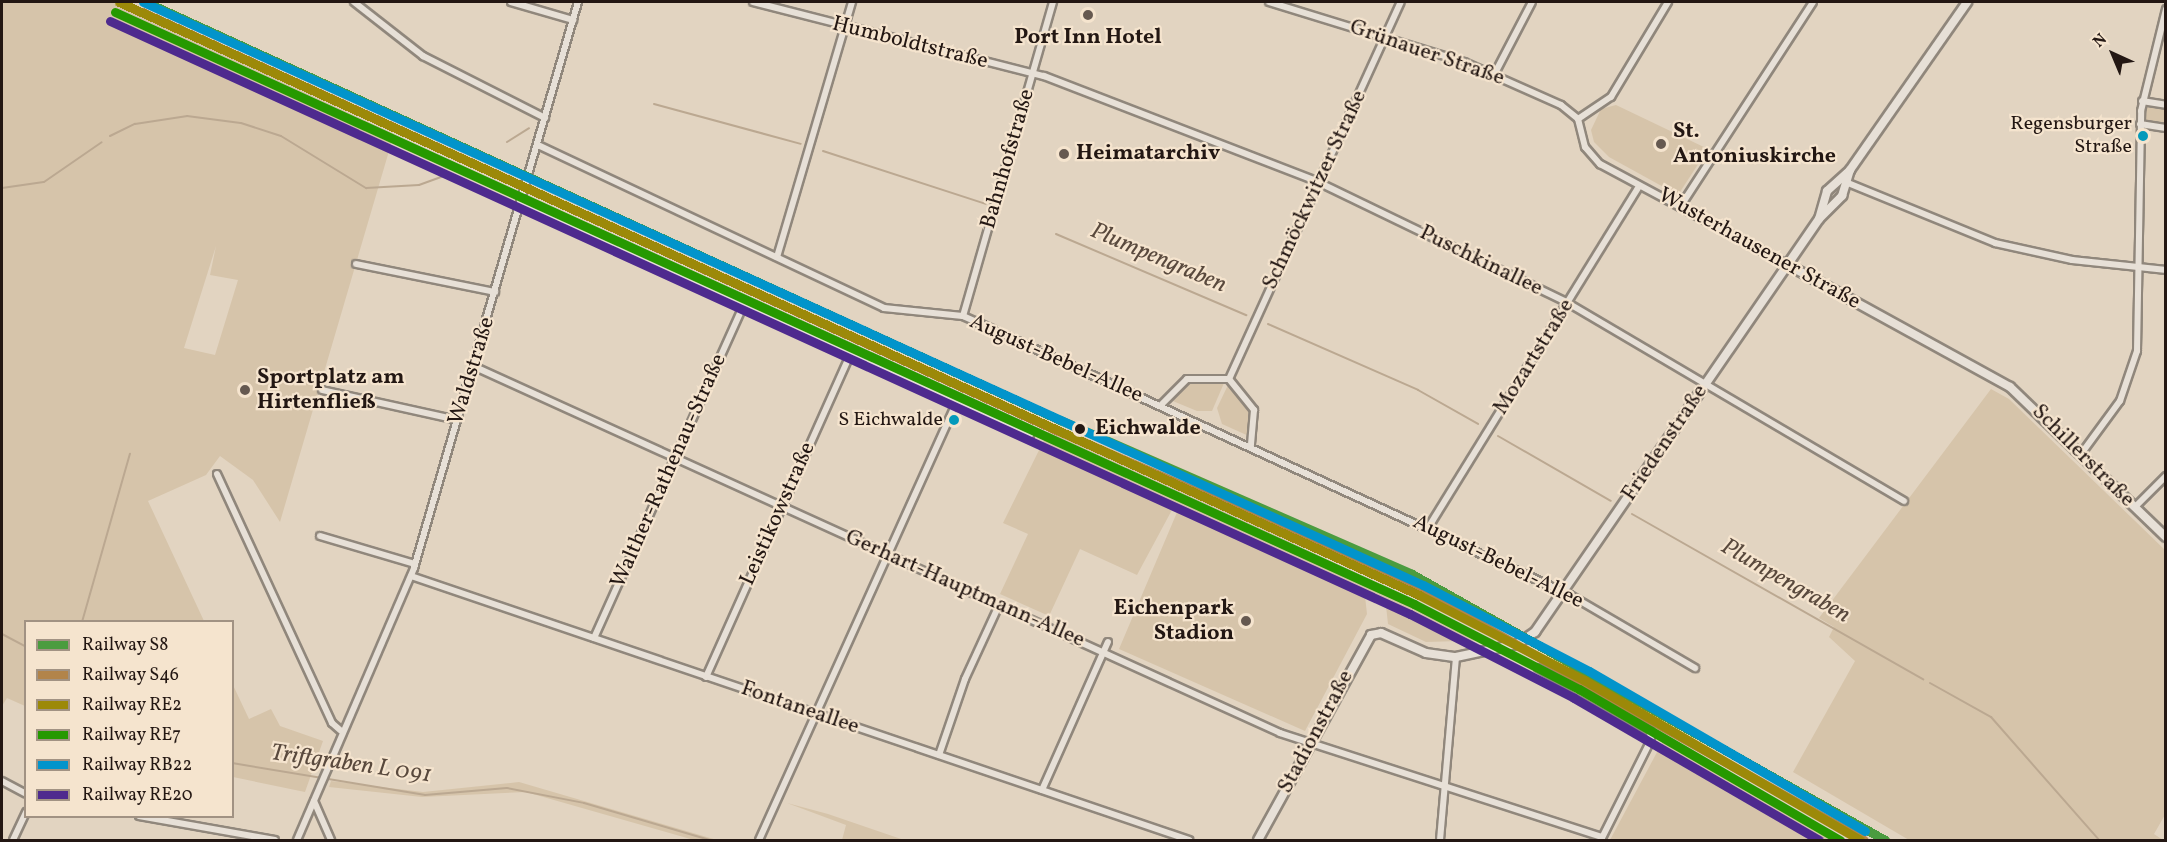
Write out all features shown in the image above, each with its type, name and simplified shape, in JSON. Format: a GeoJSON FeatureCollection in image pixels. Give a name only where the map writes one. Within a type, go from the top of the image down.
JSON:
{"type":"FeatureCollection","features":[{"type":"Feature","properties":{"kind":"street"},"geometry":{"type":"LineString","coordinates":[[354,2],[423,56],[545,118]]}},
{"type":"Feature","properties":{"kind":"street"},"geometry":{"type":"LineString","coordinates":[[511,2],[573,20]]}},
{"type":"Feature","properties":{"kind":"street","name":"Waldstraße"},"geometry":{"type":"LineString","coordinates":[[297,840],[319,789],[340,730],[411,576],[578,2]]}},
{"type":"Feature","properties":{"kind":"street","name":"Humboldtstraße"},"geometry":{"type":"LineString","coordinates":[[753,2],[844,28],[1033,72]]}},
{"type":"Feature","properties":{"kind":"street"},"geometry":{"type":"LineString","coordinates":[[777,257],[852,2]]}},
{"type":"Feature","properties":{"kind":"street","name":"Bahnhofstraße"},"geometry":{"type":"LineString","coordinates":[[963,316],[1053,2]]}},
{"type":"Feature","properties":{"kind":"street","name":"Grünauer Straße"},"geometry":{"type":"LineString","coordinates":[[1269,2],[1282,3],[1385,36],[1494,75],[1578,119]]}},
{"type":"Feature","properties":{"kind":"street","name":"Schmöckwitzer Straße"},"geometry":{"type":"LineString","coordinates":[[1229,379],[1401,2]]}},
{"type":"Feature","properties":{"kind":"street"},"geometry":{"type":"LineString","coordinates":[[1494,75],[1532,2]]}},
{"type":"Feature","properties":{"kind":"street"},"geometry":{"type":"LineString","coordinates":[[1578,119],[1611,97],[1668,2]]}},
{"type":"Feature","properties":{"kind":"street"},"geometry":{"type":"LineString","coordinates":[[1680,207],[1813,2]]}},
{"type":"Feature","properties":{"kind":"street","name":"Friedenstraße"},"geometry":{"type":"LineString","coordinates":[[1819,219],[1827,191],[1850,170],[1967,2]]}},
{"type":"Feature","properties":{"kind":"street"},"geometry":{"type":"LineString","coordinates":[[2081,454],[2112,414],[2131,372],[2139,334],[2140,124],[2142,101],[2166,9]]}},
{"type":"Feature","properties":{"kind":"street","name":"Puschkinallee"},"geometry":{"type":"LineString","coordinates":[[1033,72],[1318,182],[1568,303],[1904,501]]}},
{"type":"Feature","properties":{"kind":"street"},"geometry":{"type":"LineString","coordinates":[[2142,101],[2166,105]]}},
{"type":"Feature","properties":{"kind":"street","name":"Wusterhausener Straße"},"geometry":{"type":"LineString","coordinates":[[1578,119],[1588,154],[1639,186],[1788,265],[1997,381]]}},
{"type":"Feature","properties":{"kind":"street"},"geometry":{"type":"LineString","coordinates":[[2140,124],[2166,128]]}},
{"type":"Feature","properties":{"kind":"street","name":"August-Bebel-Allee"},"geometry":{"type":"LineString","coordinates":[[538,145],[895,312],[963,316],[1563,592],[1695,668]]}},
{"type":"Feature","properties":{"kind":"street","name":"Friedenstraße"},"geometry":{"type":"LineString","coordinates":[[1381,633],[1426,653],[1456,657],[1496,650],[1530,636],[1563,592],[1819,219],[1837,203],[1848,183],[1850,170]]}},
{"type":"Feature","properties":{"kind":"street"},"geometry":{"type":"LineString","coordinates":[[1848,183],[1995,243],[2072,260],[2139,265],[2166,270]]}},
{"type":"Feature","properties":{"kind":"street","name":"Mozartstraße"},"geometry":{"type":"LineString","coordinates":[[1428,528],[1639,186]]}},
{"type":"Feature","properties":{"kind":"street"},"geometry":{"type":"LineString","coordinates":[[521,204],[1030,435]]}},
{"type":"Feature","properties":{"kind":"street"},"geometry":{"type":"LineString","coordinates":[[356,264],[495,292]]}},
{"type":"Feature","properties":{"kind":"street","name":"Walther-Rathenau-Straße"},"geometry":{"type":"LineString","coordinates":[[594,638],[744,304]]}},
{"type":"Feature","properties":{"kind":"street","name":"Leistikowstraße"},"geometry":{"type":"LineString","coordinates":[[706,676],[851,353]]}},
{"type":"Feature","properties":{"kind":"street","name":"Gerhart-Hauptmann-Allee"},"geometry":{"type":"LineString","coordinates":[[473,366],[999,605],[1310,743],[1445,785],[1602,838]]}},
{"type":"Feature","properties":{"kind":"street"},"geometry":{"type":"LineString","coordinates":[[1160,406],[1171,390],[1190,378],[1229,379],[1254,410],[1251,448]]}},
{"type":"Feature","properties":{"kind":"street","name":"Schillerstraße"},"geometry":{"type":"LineString","coordinates":[[1997,381],[2026,399],[2166,537]]}},
{"type":"Feature","properties":{"kind":"street"},"geometry":{"type":"LineString","coordinates":[[322,390],[457,420]]}},
{"type":"Feature","properties":{"kind":"street"},"geometry":{"type":"LineString","coordinates":[[759,840],[957,401]]}},
{"type":"Feature","properties":{"kind":"street"},"geometry":{"type":"LineString","coordinates":[[217,474],[332,723],[340,730]]}},
{"type":"Feature","properties":{"kind":"street"},"geometry":{"type":"LineString","coordinates":[[2135,507],[2166,476]]}},
{"type":"Feature","properties":{"kind":"street"},"geometry":{"type":"LineString","coordinates":[[320,536],[415,564]]}},
{"type":"Feature","properties":{"kind":"street","name":"Fontaneallee"},"geometry":{"type":"LineString","coordinates":[[411,576],[1190,840]]}},
{"type":"Feature","properties":{"kind":"street"},"geometry":{"type":"LineString","coordinates":[[939,755],[965,677],[999,605]]}},
{"type":"Feature","properties":{"kind":"street","name":"Stadionstraße"},"geometry":{"type":"LineString","coordinates":[[1258,840],[1363,645],[1381,633]]}},
{"type":"Feature","properties":{"kind":"street"},"geometry":{"type":"LineString","coordinates":[[1042,790],[1108,642]]}},
{"type":"Feature","properties":{"kind":"street"},"geometry":{"type":"LineString","coordinates":[[1440,840],[1456,657]]}},
{"type":"Feature","properties":{"kind":"street"},"geometry":{"type":"LineString","coordinates":[[1538,668],[1652,735],[1602,838]]}},
{"type":"Feature","properties":{"kind":"street"},"geometry":{"type":"LineString","coordinates":[[2,780],[24,793]]}},
{"type":"Feature","properties":{"kind":"street"},"geometry":{"type":"LineString","coordinates":[[314,801],[330,840]]}},
{"type":"Feature","properties":{"kind":"street"},"geometry":{"type":"LineString","coordinates":[[13,840],[24,816]]}},
{"type":"Feature","properties":{"kind":"street"},"geometry":{"type":"LineString","coordinates":[[150,818],[275,840]]}},
{"type":"Feature","properties":{"kind":"shaded area"},"geometry":{"type":"Polygon","coordinates":[[[2,2],[112,2],[394,134],[280,522],[253,480],[220,456],[206,475],[148,501],[204,620],[24,620],[24,706],[7,698],[2,706],[2,2]],[[216,246],[184,348],[215,355],[238,280],[210,275],[216,246]]]}},
{"type":"Feature","properties":{"kind":"shaded area"},"geometry":{"type":"Polygon","coordinates":[[[1616,105],[1708,149],[1678,195],[1609,157],[1594,142],[1591,130],[1601,109],[1616,105]]]}},
{"type":"Feature","properties":{"kind":"shaded area"},"geometry":{"type":"Polygon","coordinates":[[[2146,105],[2165,108],[2165,124],[2145,121],[2146,105]]]}},
{"type":"Feature","properties":{"kind":"shaded area"},"geometry":{"type":"Polygon","coordinates":[[[1193,381],[1224,383],[1212,411],[1197,411],[1168,399],[1193,381]]]}},
{"type":"Feature","properties":{"kind":"shaded area"},"geometry":{"type":"Polygon","coordinates":[[[1228,385],[1250,410],[1251,437],[1222,424],[1217,408],[1228,385]]]}},
{"type":"Feature","properties":{"kind":"shaded area"},"geometry":{"type":"Polygon","coordinates":[[[1991,389],[2009,399],[2165,550],[2166,813],[2154,834],[2163,840],[1909,840],[1793,772],[1855,661],[1829,637],[1834,627],[1819,618],[1991,389]]]}},
{"type":"Feature","properties":{"kind":"shaded area"},"geometry":{"type":"Polygon","coordinates":[[[1049,430],[1133,466],[1494,640],[1426,642],[1388,624],[1386,606],[1365,596],[1367,614],[1305,731],[1119,649],[1178,510],[1173,508],[1137,575],[1080,549],[1049,616],[1000,594],[1028,534],[1003,523],[1049,430]]]}},
{"type":"Feature","properties":{"kind":"shaded area"},"geometry":{"type":"Polygon","coordinates":[[[234,687],[249,719],[271,709],[280,726],[323,741],[305,792],[234,777],[234,687]]]}},
{"type":"Feature","properties":{"kind":"shaded area"},"geometry":{"type":"Polygon","coordinates":[[[1663,741],[1761,799],[1832,840],[1610,840],[1663,741]]]}},
{"type":"Feature","properties":{"kind":"shaded area"},"geometry":{"type":"Polygon","coordinates":[[[331,781],[423,792],[519,782],[717,840],[694,840],[526,792],[422,797],[329,787],[331,781]]]}},
{"type":"Feature","properties":{"kind":"shaded area"},"geometry":{"type":"Polygon","coordinates":[[[787,803],[828,814],[904,840],[842,840],[846,825],[787,803]]]}},
{"type":"Feature","properties":{"kind":"waterway","name":"Plumpengraben"},"geometry":{"type":"LineString","coordinates":[[654,104],[801,144]]}},
{"type":"Feature","properties":{"kind":"waterway","name":"Plumpengraben"},"geometry":{"type":"LineString","coordinates":[[110,136],[135,124],[187,116],[241,123],[281,136],[366,188],[419,185],[447,175]]}},
{"type":"Feature","properties":{"kind":"waterway","name":"Plumpengraben"},"geometry":{"type":"LineString","coordinates":[[507,142],[529,128]]}},
{"type":"Feature","properties":{"kind":"waterway","name":"Plumpengraben"},"geometry":{"type":"LineString","coordinates":[[2,188],[44,182],[102,142]]}},
{"type":"Feature","properties":{"kind":"waterway","name":"Plumpengraben"},"geometry":{"type":"LineString","coordinates":[[823,151],[986,204]]}},
{"type":"Feature","properties":{"kind":"waterway","name":"Plumpengraben"},"geometry":{"type":"LineString","coordinates":[[1056,234],[1246,315]]}},
{"type":"Feature","properties":{"kind":"waterway","name":"Plumpengraben"},"geometry":{"type":"LineString","coordinates":[[1268,324],[1418,390],[1478,424]]}},
{"type":"Feature","properties":{"kind":"waterway","name":"Plumpengraben"},"geometry":{"type":"LineString","coordinates":[[1498,436],[1611,501]]}},
{"type":"Feature","properties":{"kind":"waterway"},"geometry":{"type":"LineString","coordinates":[[83,620],[130,454]]}},
{"type":"Feature","properties":{"kind":"waterway","name":"Plumpengraben"},"geometry":{"type":"LineString","coordinates":[[1632,514],[1923,679]]}},
{"type":"Feature","properties":{"kind":"waterway","name":"Triftgraben L 091"},"geometry":{"type":"LineString","coordinates":[[2,634],[24,646]]}},
{"type":"Feature","properties":{"kind":"waterway","name":"Plumpengraben"},"geometry":{"type":"LineString","coordinates":[[1930,683],[1991,717],[2099,840]]}},
{"type":"Feature","properties":{"kind":"waterway","name":"Triftgraben L 091"},"geometry":{"type":"LineString","coordinates":[[234,763],[425,795],[507,788],[584,803],[710,840]]}},
{"type":"Feature","properties":{"kind":"rail line","name":"RE2"},"geometry":{"type":"LineString","coordinates":[[119,2],[1419,595],[1584,680],[1860,840]]}},
{"type":"Feature","properties":{"kind":"rail line","name":"RB22"},"geometry":{"type":"LineString","coordinates":[[143,2],[1423,585],[1589,671],[1865,831]]}},
{"type":"Feature","properties":{"kind":"rail line","name":"S8"},"geometry":{"type":"LineString","coordinates":[[146,2],[1060,420],[1412,574],[1885,840]]}},
{"type":"Feature","properties":{"kind":"rail line","name":"RE7"},"geometry":{"type":"LineString","coordinates":[[115,12],[1414,604],[1579,689],[1840,840]]}},
{"type":"Feature","properties":{"kind":"rail line","name":"S46"},"geometry":{"type":"LineString","coordinates":[[142,12],[1056,430],[1407,583],[1864,840]]}},
{"type":"Feature","properties":{"kind":"rail line","name":"RE20"},"geometry":{"type":"LineString","coordinates":[[110,21],[1410,614],[1574,698],[1819,840]]}},
{"type":"Feature","properties":{"kind":"place","name":"Port Inn Hotel"},"geometry":{"type":"Point","coordinates":[1088,15]}},
{"type":"Feature","properties":{"kind":"place","name":"Regensburger Straße"},"geometry":{"type":"Point","coordinates":[2143,136]}},
{"type":"Feature","properties":{"kind":"place","name":"St. Antoniuskirche"},"geometry":{"type":"Point","coordinates":[1661,144]}},
{"type":"Feature","properties":{"kind":"place","name":"Heimatarchiv"},"geometry":{"type":"Point","coordinates":[1064,154]}},
{"type":"Feature","properties":{"kind":"place","name":"Sportplatz am Hirtenfließ"},"geometry":{"type":"Point","coordinates":[245,390]}},
{"type":"Feature","properties":{"kind":"place","name":"S Eichwalde"},"geometry":{"type":"Point","coordinates":[954,420]}},
{"type":"Feature","properties":{"kind":"place","name":"Eichwalde"},"geometry":{"type":"Point","coordinates":[1080,429]}},
{"type":"Feature","properties":{"kind":"place","name":"Eichenpark Stadion"},"geometry":{"type":"Point","coordinates":[1246,621]}}]}
